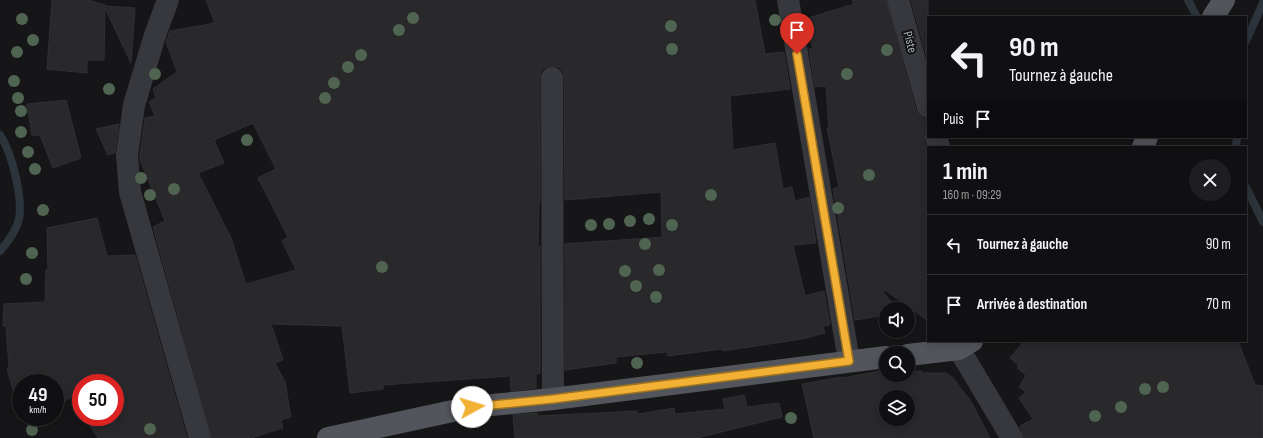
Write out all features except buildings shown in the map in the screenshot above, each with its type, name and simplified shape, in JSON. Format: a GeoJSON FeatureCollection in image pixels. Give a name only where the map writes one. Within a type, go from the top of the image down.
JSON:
{"type":"FeatureCollection","features":[{"type":"Feature","properties":{"kind":"main road"},"geometry":{"type":"LineString","coordinates":[[1214,16],[1224,0]]}},
{"type":"Feature","properties":{"kind":"main road"},"geometry":{"type":"LineString","coordinates":[[915,353],[966,345]]}},
{"type":"Feature","properties":{"kind":"main road"},"geometry":{"type":"LineString","coordinates":[[328,438],[472,407],[553,399],[879,358]]}},
{"type":"Feature","properties":{"kind":"street"},"geometry":{"type":"LineString","coordinates":[[168,0],[155,35],[134,105],[127,155],[130,192],[200,438]]}},
{"type":"Feature","properties":{"kind":"street"},"geometry":{"type":"LineString","coordinates":[[788,0],[849,361]]}},
{"type":"Feature","properties":{"kind":"street","name":"Piste"},"geometry":{"type":"LineString","coordinates":[[898,0],[927,103]]}},
{"type":"Feature","properties":{"kind":"street"},"geometry":{"type":"LineString","coordinates":[[552,78],[553,399]]}},
{"type":"Feature","properties":{"kind":"street"},"geometry":{"type":"LineString","coordinates":[[966,345],[1012,438]]}},
{"type":"Feature","properties":{"kind":"waterway"},"geometry":{"type":"LineString","coordinates":[[1188,0],[1196,16]]}},
{"type":"Feature","properties":{"kind":"waterway"},"geometry":{"type":"LineString","coordinates":[[1247,39],[1263,3]]}},
{"type":"Feature","properties":{"kind":"waterway"},"geometry":{"type":"LineString","coordinates":[[0,135],[9,153],[16,176],[20,210],[16,228],[0,251]]}},
{"type":"Feature","properties":{"kind":"waterway"},"geometry":{"type":"LineString","coordinates":[[1236,146],[1237,138]]}},
{"type":"Feature","properties":{"kind":"waterway"},"geometry":{"type":"LineString","coordinates":[[1247,189],[1263,222]]}},
{"type":"Feature","properties":{"kind":"route"},"geometry":{"type":"LineString","coordinates":[[472,407],[553,399],[849,361],[797,54]]}}]}
